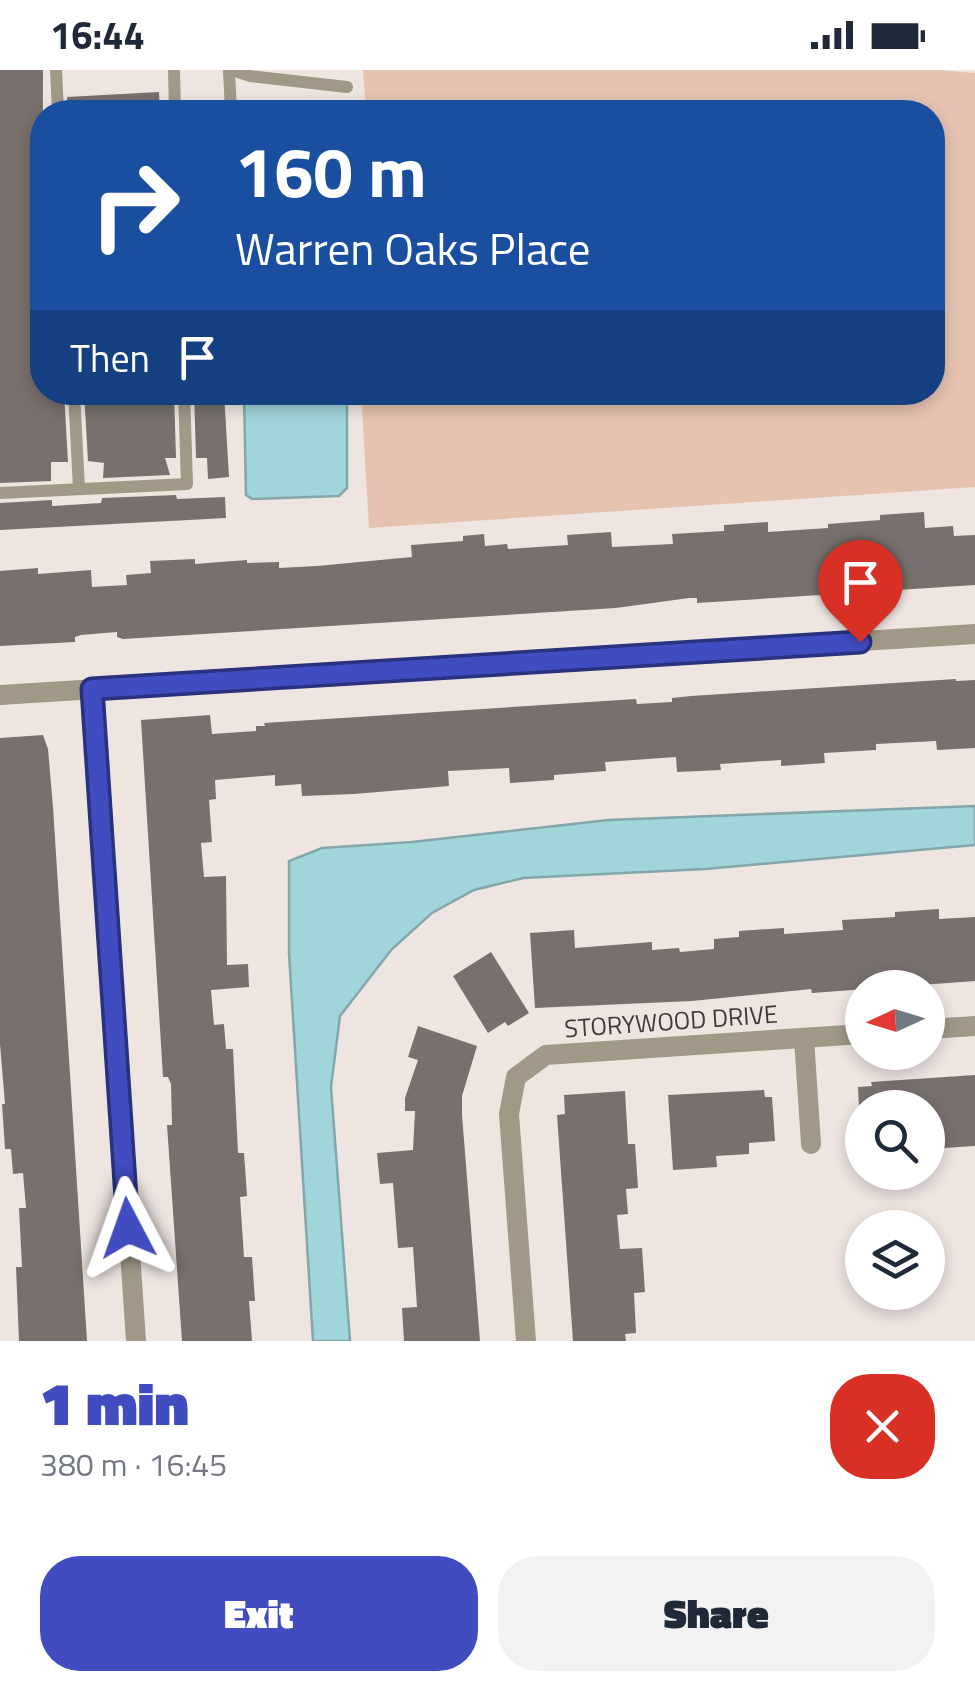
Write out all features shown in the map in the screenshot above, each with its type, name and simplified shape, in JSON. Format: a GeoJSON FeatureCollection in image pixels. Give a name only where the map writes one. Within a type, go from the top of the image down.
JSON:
{"type":"FeatureCollection","features":[{"type":"Feature","properties":{"kind":"street"},"geometry":{"type":"LineString","coordinates":[[0,695],[975,634]]}},
{"type":"Feature","properties":{"kind":"street"},"geometry":{"type":"LineString","coordinates":[[92,689],[136,1341]]}},
{"type":"Feature","properties":{"kind":"street"},"geometry":{"type":"LineString","coordinates":[[945,1028],[975,1026]]}},
{"type":"Feature","properties":{"kind":"street","name":"STORYWOOD DRIVE"},"geometry":{"type":"LineString","coordinates":[[526,1341],[509,1114],[516,1078],[546,1055],[845,1035]]}},
{"type":"Feature","properties":{"kind":"street"},"geometry":{"type":"LineString","coordinates":[[804,1038],[812,1144]]}},
{"type":"Feature","properties":{"kind":"lane"},"geometry":{"type":"LineString","coordinates":[[56,70],[57,100]]}},
{"type":"Feature","properties":{"kind":"lane"},"geometry":{"type":"LineString","coordinates":[[174,70],[175,100]]}},
{"type":"Feature","properties":{"kind":"lane"},"geometry":{"type":"LineString","coordinates":[[231,100],[231,70],[250,76],[348,87]]}},
{"type":"Feature","properties":{"kind":"lane"},"geometry":{"type":"LineString","coordinates":[[75,405],[79,489]]}},
{"type":"Feature","properties":{"kind":"lane"},"geometry":{"type":"LineString","coordinates":[[0,493],[187,484],[184,405]]}},
{"type":"Feature","properties":{"kind":"shaded area"},"geometry":{"type":"Polygon","coordinates":[[[363,70],[975,73],[975,487],[369,528],[362,405],[945,405],[945,100],[365,100],[363,70]]]}},
{"type":"Feature","properties":{"kind":"water"},"geometry":{"type":"Polygon","coordinates":[[[244,405],[347,405],[347,488],[339,496],[252,499],[246,495],[244,405]]]}},
{"type":"Feature","properties":{"kind":"water"},"geometry":{"type":"Polygon","coordinates":[[[975,806],[975,845],[705,869],[523,878],[474,890],[432,913],[392,949],[340,1016],[331,1087],[350,1341],[313,1341],[289,953],[289,861],[322,848],[608,820],[975,806]]]}},
{"type":"Feature","properties":{"kind":"building"},"geometry":{"type":"Polygon","coordinates":[[[0,70],[43,70],[43,100],[30,100],[30,405],[65,405],[68,462],[51,462],[51,481],[0,483],[0,70]]]}},
{"type":"Feature","properties":{"kind":"building"},"geometry":{"type":"Polygon","coordinates":[[[159,92],[159,100],[67,100],[67,97],[159,92]]]}},
{"type":"Feature","properties":{"kind":"building"},"geometry":{"type":"Polygon","coordinates":[[[85,405],[174,405],[176,458],[165,458],[170,475],[103,478],[104,463],[88,461],[85,405]]]}},
{"type":"Feature","properties":{"kind":"building"},"geometry":{"type":"Polygon","coordinates":[[[194,405],[225,405],[229,477],[208,479],[207,458],[196,458],[194,405]]]}},
{"type":"Feature","properties":{"kind":"building"},"geometry":{"type":"Polygon","coordinates":[[[176,495],[177,499],[225,497],[226,518],[0,530],[0,503],[52,500],[52,506],[101,503],[102,498],[176,495]]]}},
{"type":"Feature","properties":{"kind":"building"},"geometry":{"type":"Polygon","coordinates":[[[924,512],[925,528],[953,526],[954,536],[975,535],[975,585],[697,603],[697,598],[689,598],[616,608],[123,639],[117,637],[117,632],[81,635],[75,637],[75,642],[0,646],[0,571],[38,568],[38,574],[91,570],[92,587],[127,585],[126,575],[151,573],[150,561],[195,559],[195,564],[247,560],[279,562],[279,568],[317,566],[412,557],[411,545],[463,541],[463,536],[484,534],[485,546],[507,544],[508,549],[568,545],[567,535],[611,532],[612,547],[673,544],[672,534],[724,531],[724,525],[768,522],[768,532],[828,528],[828,524],[880,520],[880,515],[924,512]]]}},
{"type":"Feature","properties":{"kind":"building"},"geometry":{"type":"Polygon","coordinates":[[[975,680],[975,748],[937,750],[936,741],[876,744],[876,750],[824,753],[825,763],[781,766],[781,760],[720,764],[721,770],[677,772],[676,757],[605,762],[606,771],[510,783],[509,768],[448,771],[449,786],[354,794],[302,796],[301,784],[275,786],[275,775],[215,780],[216,799],[209,800],[212,842],[201,843],[204,877],[226,876],[227,965],[248,964],[249,987],[211,990],[214,1025],[224,1024],[226,1049],[233,1049],[238,1153],[244,1153],[247,1196],[240,1197],[244,1257],[252,1257],[255,1301],[249,1301],[252,1341],[182,1341],[167,1125],[172,1125],[171,1084],[168,1077],[163,1077],[141,720],[210,715],[212,734],[256,731],[256,726],[265,726],[264,723],[636,699],[637,704],[672,702],[672,698],[691,696],[975,680]]]}},
{"type":"Feature","properties":{"kind":"building"},"geometry":{"type":"Polygon","coordinates":[[[43,735],[48,749],[53,807],[87,1341],[19,1341],[19,1208],[26,1208],[23,1173],[13,1174],[11,1149],[5,1149],[0,1044],[0,738],[43,735]]]}},
{"type":"Feature","properties":{"kind":"building"},"geometry":{"type":"Polygon","coordinates":[[[939,909],[939,919],[975,917],[975,981],[945,983],[945,970],[845,970],[845,991],[812,993],[811,989],[692,1001],[535,1008],[530,933],[574,930],[575,948],[652,942],[652,950],[679,948],[680,952],[714,949],[714,939],[739,937],[739,931],[784,928],[784,934],[843,930],[842,920],[895,917],[895,912],[939,909]]]}},
{"type":"Feature","properties":{"kind":"building"},"geometry":{"type":"Polygon","coordinates":[[[491,952],[529,1013],[488,1033],[453,976],[491,952]]]}},
{"type":"Feature","properties":{"kind":"building"},"geometry":{"type":"Polygon","coordinates":[[[418,1026],[477,1046],[462,1096],[462,1115],[480,1341],[404,1341],[402,1308],[417,1307],[413,1247],[398,1248],[393,1183],[380,1184],[377,1153],[413,1150],[415,1111],[405,1111],[405,1098],[418,1060],[408,1057],[418,1026]]]}},
{"type":"Feature","properties":{"kind":"building"},"geometry":{"type":"Polygon","coordinates":[[[975,1075],[975,1146],[945,1148],[945,1090],[858,1090],[872,1086],[871,1082],[975,1075]]]}},
{"type":"Feature","properties":{"kind":"building"},"geometry":{"type":"Polygon","coordinates":[[[764,1090],[765,1097],[772,1097],[775,1141],[749,1143],[749,1154],[716,1156],[717,1167],[673,1170],[668,1095],[764,1090]]]}},
{"type":"Feature","properties":{"kind":"building"},"geometry":{"type":"Polygon","coordinates":[[[625,1091],[628,1144],[635,1144],[638,1188],[626,1189],[628,1214],[617,1215],[620,1249],[642,1248],[645,1292],[634,1293],[636,1333],[625,1334],[626,1341],[573,1341],[557,1115],[565,1114],[564,1095],[625,1091]]]}},
{"type":"Feature","properties":{"kind":"route"},"geometry":{"type":"LineString","coordinates":[[128,1228],[92,689],[860,642]]}}]}
